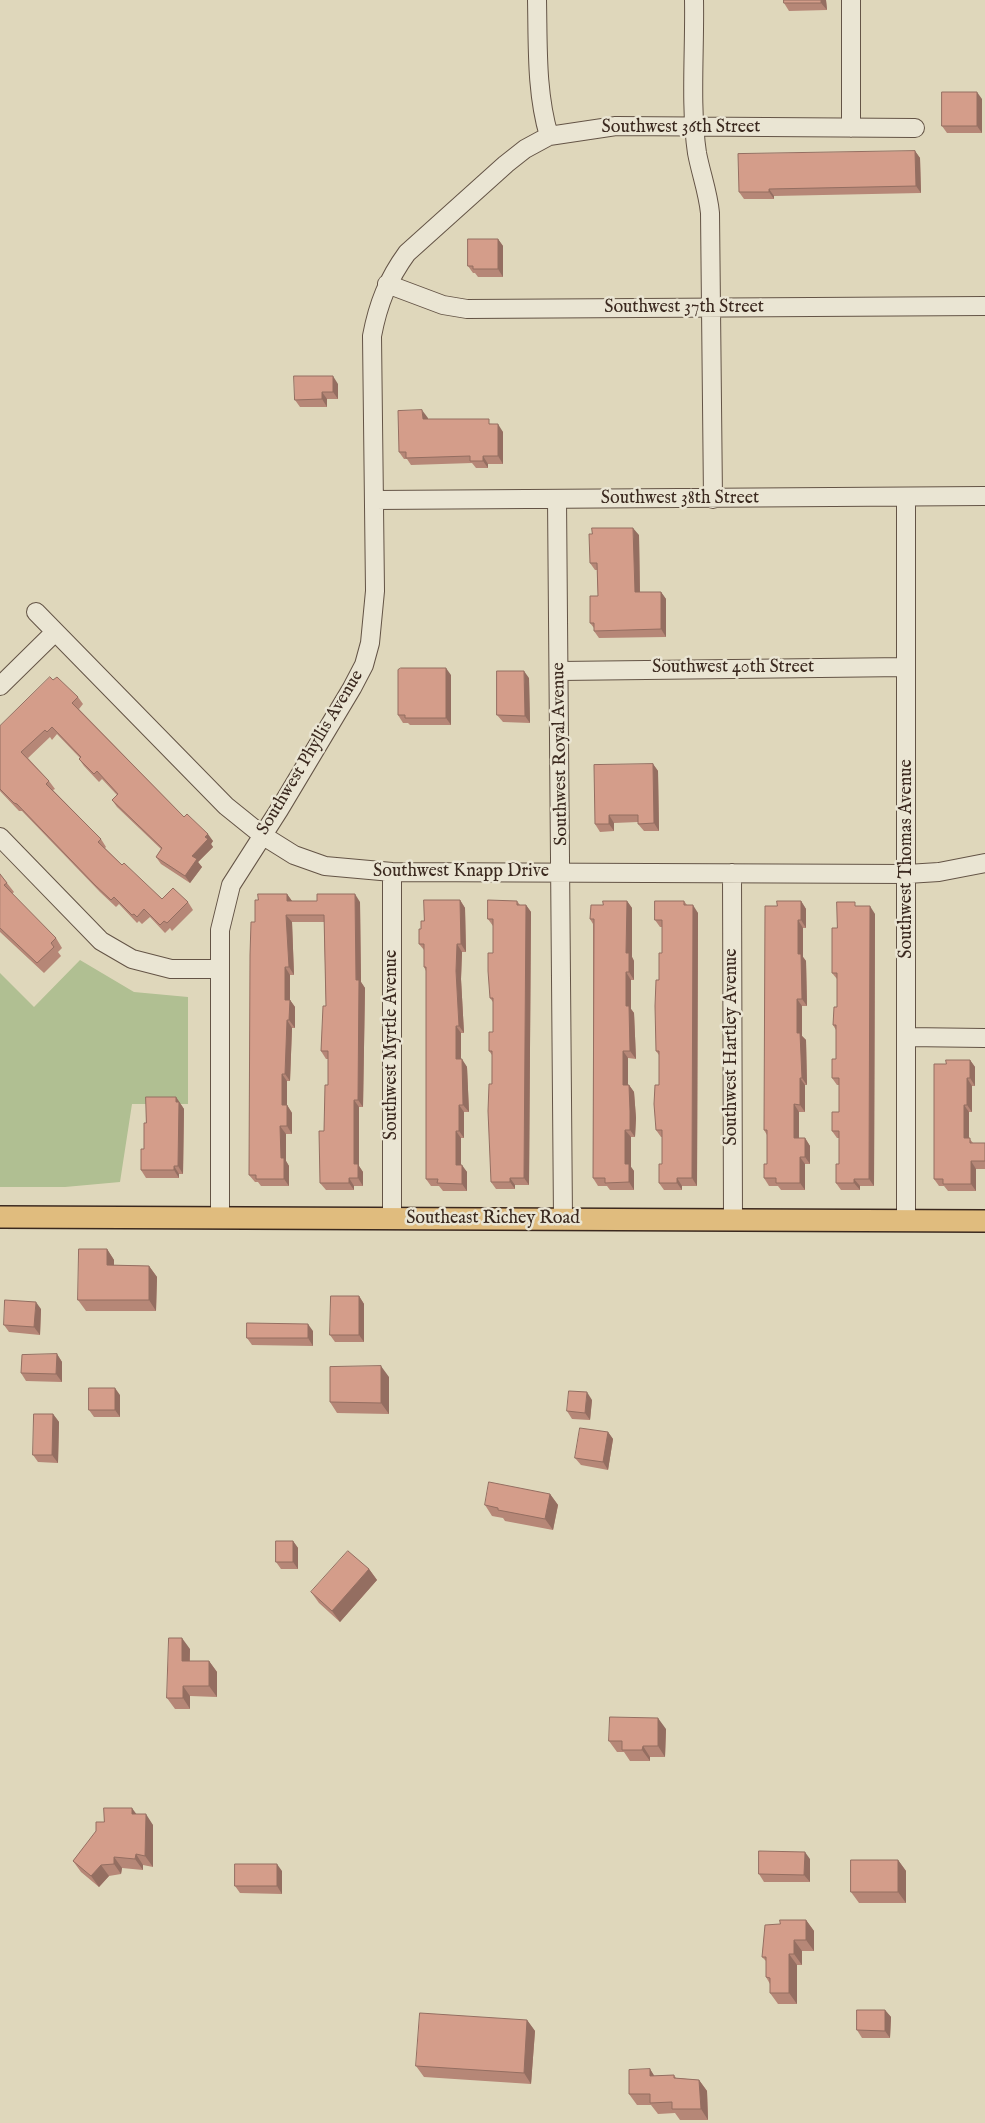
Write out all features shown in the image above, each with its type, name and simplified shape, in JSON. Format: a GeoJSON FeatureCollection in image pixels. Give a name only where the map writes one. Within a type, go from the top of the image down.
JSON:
{"type":"FeatureCollection","features":[{"type":"Feature","properties":{"kind":"main road","name":"Southeast Richey Road"},"geometry":{"type":"LineString","coordinates":[[0,1216],[985,1222]]}},
{"type":"Feature","properties":{"kind":"street"},"geometry":{"type":"LineString","coordinates":[[538,0],[539,92],[541,111],[549,136]]}},
{"type":"Feature","properties":{"kind":"street"},"geometry":{"type":"LineString","coordinates":[[694,0],[695,126],[698,153],[708,192],[713,498]]}},
{"type":"Feature","properties":{"kind":"street"},"geometry":{"type":"LineString","coordinates":[[851,0],[851,128]]}},
{"type":"Feature","properties":{"kind":"street","name":"Southwest 36th Street"},"geometry":{"type":"LineString","coordinates":[[447,217],[506,164],[526,149],[549,136],[616,126],[915,128]]}},
{"type":"Feature","properties":{"kind":"street","name":"Southwest Phyllis Avenue"},"geometry":{"type":"LineString","coordinates":[[220,1217],[220,930],[224,907],[231,885],[284,802],[364,665],[374,620],[372,336],[376,312],[387,284],[407,253],[447,217]]}},
{"type":"Feature","properties":{"kind":"street","name":"Southwest 37th Street"},"geometry":{"type":"LineString","coordinates":[[387,284],[443,305],[467,309],[985,306]]}},
{"type":"Feature","properties":{"kind":"street","name":"Southwest 38th Street"},"geometry":{"type":"LineString","coordinates":[[374,500],[985,496]]}},
{"type":"Feature","properties":{"kind":"street","name":"Southwest Thomas Avenue"},"geometry":{"type":"LineString","coordinates":[[906,498],[906,1221]]}},
{"type":"Feature","properties":{"kind":"street","name":"Southwest Royal Avenue"},"geometry":{"type":"LineString","coordinates":[[557,499],[562,873],[563,1219]]}},
{"type":"Feature","properties":{"kind":"street","name":"Southwest Knapp Drive"},"geometry":{"type":"LineString","coordinates":[[36,612],[226,806],[262,834],[294,855],[325,866],[392,872],[907,874],[939,872],[985,863]]}},
{"type":"Feature","properties":{"kind":"street"},"geometry":{"type":"LineString","coordinates":[[0,686],[55,632]]}},
{"type":"Feature","properties":{"kind":"street","name":"Southwest 40th Street"},"geometry":{"type":"LineString","coordinates":[[560,670],[906,667]]}},
{"type":"Feature","properties":{"kind":"street"},"geometry":{"type":"LineString","coordinates":[[0,837],[101,941],[132,959],[171,969],[220,969]]}},
{"type":"Feature","properties":{"kind":"street","name":"Southwest Myrtle Avenue"},"geometry":{"type":"LineString","coordinates":[[392,872],[392,1218]]}},
{"type":"Feature","properties":{"kind":"street","name":"Southwest Hartley Avenue"},"geometry":{"type":"LineString","coordinates":[[732,873],[733,1220]]}},
{"type":"Feature","properties":{"kind":"street"},"geometry":{"type":"LineString","coordinates":[[906,1037],[985,1038]]}},
{"type":"Feature","properties":{"kind":"green space"},"geometry":{"type":"Polygon","coordinates":[[[80,960],[134,992],[188,997],[188,1104],[132,1104],[120,1182],[65,1187],[0,1187],[0,973],[34,1007],[80,960]]]}},
{"type":"Feature","properties":{"kind":"building"},"geometry":{"type":"Polygon","coordinates":[[[784,0],[821,0],[821,3],[784,3],[784,0]]]}},
{"type":"Feature","properties":{"kind":"building"},"geometry":{"type":"Polygon","coordinates":[[[942,92],[977,92],[977,126],[942,126],[942,92]]]}},
{"type":"Feature","properties":{"kind":"building"},"geometry":{"type":"Polygon","coordinates":[[[915,151],[916,186],[769,189],[769,192],[739,192],[738,154],[915,151]]]}},
{"type":"Feature","properties":{"kind":"building"},"geometry":{"type":"Polygon","coordinates":[[[468,239],[498,239],[498,269],[473,269],[473,266],[468,266],[468,239]]]}},
{"type":"Feature","properties":{"kind":"building"},"geometry":{"type":"Polygon","coordinates":[[[294,376],[333,376],[333,392],[322,392],[322,399],[295,400],[294,376]]]}},
{"type":"Feature","properties":{"kind":"building"},"geometry":{"type":"Polygon","coordinates":[[[422,410],[423,419],[489,419],[489,424],[498,424],[498,456],[483,456],[483,461],[470,461],[470,456],[406,458],[406,452],[399,452],[398,411],[422,410]]]}},
{"type":"Feature","properties":{"kind":"building"},"geometry":{"type":"Polygon","coordinates":[[[592,528],[633,528],[635,592],[661,592],[661,629],[594,631],[594,623],[590,623],[590,596],[598,596],[597,563],[590,563],[589,534],[592,534],[592,528]]]}},
{"type":"Feature","properties":{"kind":"building"},"geometry":{"type":"Polygon","coordinates":[[[401,668],[446,668],[446,718],[405,718],[405,715],[398,715],[398,670],[401,668]]]}},
{"type":"Feature","properties":{"kind":"building"},"geometry":{"type":"Polygon","coordinates":[[[497,671],[524,671],[525,716],[497,715],[497,671]]]}},
{"type":"Feature","properties":{"kind":"building"},"geometry":{"type":"Polygon","coordinates":[[[50,677],[53,680],[57,677],[78,697],[72,703],[184,817],[187,814],[208,834],[205,837],[208,839],[192,856],[197,859],[185,876],[156,857],[162,848],[112,800],[118,794],[97,771],[94,774],[79,759],[81,757],[52,727],[47,732],[45,730],[21,752],[49,781],[46,784],[101,839],[98,842],[122,865],[124,863],[162,899],[173,888],[188,902],[167,923],[164,921],[160,925],[144,909],[137,917],[134,914],[132,915],[114,897],[111,900],[0,789],[0,726],[50,677]]]}},
{"type":"Feature","properties":{"kind":"building"},"geometry":{"type":"Polygon","coordinates":[[[653,764],[654,823],[638,824],[638,815],[609,815],[609,824],[595,824],[594,765],[653,764]]]}},
{"type":"Feature","properties":{"kind":"building"},"geometry":{"type":"Polygon","coordinates":[[[0,874],[7,883],[4,885],[56,938],[51,943],[54,947],[37,963],[0,928],[0,874]]]}},
{"type":"Feature","properties":{"kind":"building"},"geometry":{"type":"Polygon","coordinates":[[[258,894],[287,894],[287,901],[317,901],[317,894],[355,894],[356,980],[359,980],[358,1100],[354,1100],[354,1164],[358,1164],[358,1178],[349,1178],[349,1183],[320,1183],[319,1131],[324,1131],[325,1085],[328,1085],[328,1051],[321,1051],[323,1006],[326,1006],[324,915],[286,915],[289,967],[285,967],[285,1000],[290,1000],[289,1020],[287,1020],[285,1074],[282,1074],[282,1105],[287,1105],[287,1126],[280,1126],[281,1158],[284,1158],[284,1179],[256,1179],[256,1175],[249,1175],[251,922],[255,922],[255,900],[258,900],[258,894]]]}},
{"type":"Feature","properties":{"kind":"building"},"geometry":{"type":"Polygon","coordinates":[[[424,900],[460,900],[461,944],[457,944],[456,971],[459,1026],[456,1026],[456,1059],[462,1059],[463,1105],[459,1105],[459,1131],[456,1131],[456,1165],[462,1165],[462,1184],[437,1183],[438,1179],[426,1179],[426,967],[424,967],[424,944],[419,944],[419,929],[421,929],[421,921],[424,921],[424,900]]]}},
{"type":"Feature","properties":{"kind":"building"},"geometry":{"type":"Polygon","coordinates":[[[488,900],[517,901],[517,905],[526,905],[524,1178],[510,1178],[510,1182],[491,1182],[488,1111],[489,1084],[492,1084],[492,1051],[489,1051],[489,1032],[493,1032],[493,998],[490,998],[488,953],[493,953],[493,919],[488,919],[488,900]]]}},
{"type":"Feature","properties":{"kind":"building"},"geometry":{"type":"Polygon","coordinates":[[[603,901],[627,901],[626,953],[629,953],[629,972],[626,972],[626,1006],[629,1006],[630,1051],[623,1051],[623,1085],[629,1085],[630,1130],[625,1130],[625,1164],[629,1164],[629,1182],[605,1183],[605,1178],[593,1178],[594,919],[590,919],[591,905],[603,905],[603,901]]]}},
{"type":"Feature","properties":{"kind":"building"},"geometry":{"type":"Polygon","coordinates":[[[655,901],[684,901],[684,905],[693,905],[692,1178],[677,1178],[677,1183],[659,1183],[659,1164],[662,1164],[662,1130],[656,1130],[654,1104],[655,1085],[659,1085],[659,1051],[656,1051],[655,1006],[656,980],[659,980],[659,953],[662,953],[662,920],[655,920],[655,901]]]}},
{"type":"Feature","properties":{"kind":"building"},"geometry":{"type":"Polygon","coordinates":[[[777,901],[801,901],[801,920],[798,920],[798,954],[801,954],[802,999],[797,999],[797,1033],[800,1033],[802,1078],[800,1078],[800,1105],[794,1104],[794,1138],[805,1138],[805,1157],[800,1157],[800,1183],[776,1183],[776,1178],[764,1178],[764,1164],[767,1164],[767,1130],[764,1130],[765,906],[777,906],[777,901]]]}},
{"type":"Feature","properties":{"kind":"building"},"geometry":{"type":"Polygon","coordinates":[[[837,902],[855,902],[855,906],[870,906],[869,1179],[854,1179],[854,1183],[836,1183],[836,1164],[839,1164],[839,1131],[832,1131],[832,1112],[839,1112],[839,1078],[832,1078],[832,1059],[836,1059],[836,1025],[833,1025],[834,1007],[837,1007],[837,973],[832,973],[832,928],[837,928],[837,902]]]}},
{"type":"Feature","properties":{"kind":"building"},"geometry":{"type":"Polygon","coordinates":[[[946,1060],[970,1060],[970,1078],[967,1078],[967,1105],[964,1105],[964,1138],[970,1138],[970,1143],[985,1143],[985,1161],[971,1161],[971,1184],[943,1184],[943,1179],[934,1179],[934,1064],[946,1064],[946,1060]]]}},
{"type":"Feature","properties":{"kind":"building"},"geometry":{"type":"Polygon","coordinates":[[[146,1097],[176,1097],[176,1102],[179,1102],[178,1166],[174,1166],[174,1170],[141,1170],[141,1149],[144,1149],[144,1123],[146,1123],[146,1097]]]}},
{"type":"Feature","properties":{"kind":"building"},"geometry":{"type":"Polygon","coordinates":[[[79,1249],[107,1249],[107,1265],[149,1266],[149,1300],[78,1300],[79,1249]]]}},
{"type":"Feature","properties":{"kind":"building"},"geometry":{"type":"Polygon","coordinates":[[[331,1296],[359,1296],[359,1335],[330,1335],[331,1296]]]}},
{"type":"Feature","properties":{"kind":"building"},"geometry":{"type":"Polygon","coordinates":[[[5,1300],[36,1302],[34,1327],[4,1325],[5,1300]]]}},
{"type":"Feature","properties":{"kind":"building"},"geometry":{"type":"Polygon","coordinates":[[[247,1323],[308,1324],[308,1338],[247,1338],[247,1323]]]}},
{"type":"Feature","properties":{"kind":"building"},"geometry":{"type":"Polygon","coordinates":[[[57,1354],[56,1374],[21,1373],[22,1355],[57,1354]]]}},
{"type":"Feature","properties":{"kind":"building"},"geometry":{"type":"Polygon","coordinates":[[[381,1366],[381,1403],[330,1402],[330,1367],[381,1366]]]}},
{"type":"Feature","properties":{"kind":"building"},"geometry":{"type":"Polygon","coordinates":[[[89,1388],[115,1388],[115,1410],[89,1410],[89,1388]]]}},
{"type":"Feature","properties":{"kind":"building"},"geometry":{"type":"Polygon","coordinates":[[[569,1391],[587,1392],[585,1413],[567,1411],[569,1391]]]}},
{"type":"Feature","properties":{"kind":"building"},"geometry":{"type":"Polygon","coordinates":[[[34,1414],[53,1414],[52,1455],[33,1455],[34,1414]]]}},
{"type":"Feature","properties":{"kind":"building"},"geometry":{"type":"Polygon","coordinates":[[[580,1428],[608,1432],[603,1462],[575,1458],[580,1428]]]}},
{"type":"Feature","properties":{"kind":"building"},"geometry":{"type":"Polygon","coordinates":[[[489,1482],[550,1494],[545,1519],[498,1510],[498,1508],[485,1505],[489,1482]]]}},
{"type":"Feature","properties":{"kind":"building"},"geometry":{"type":"Polygon","coordinates":[[[276,1541],[293,1541],[293,1562],[276,1562],[276,1541]]]}},
{"type":"Feature","properties":{"kind":"building"},"geometry":{"type":"Polygon","coordinates":[[[348,1551],[369,1569],[332,1611],[311,1592],[348,1551]]]}},
{"type":"Feature","properties":{"kind":"building"},"geometry":{"type":"Polygon","coordinates":[[[169,1638],[182,1638],[182,1661],[209,1661],[209,1686],[183,1686],[183,1698],[167,1698],[169,1638]]]}},
{"type":"Feature","properties":{"kind":"building"},"geometry":{"type":"Polygon","coordinates":[[[610,1717],[658,1718],[658,1746],[643,1746],[642,1750],[622,1750],[622,1741],[609,1741],[610,1717]]]}},
{"type":"Feature","properties":{"kind":"building"},"geometry":{"type":"Polygon","coordinates":[[[104,1808],[132,1808],[132,1814],[146,1814],[145,1856],[136,1854],[135,1859],[114,1857],[114,1864],[101,1865],[91,1876],[73,1861],[96,1831],[96,1822],[104,1822],[104,1808]]]}},
{"type":"Feature","properties":{"kind":"building"},"geometry":{"type":"Polygon","coordinates":[[[759,1851],[805,1852],[804,1875],[759,1874],[759,1851]]]}},
{"type":"Feature","properties":{"kind":"building"},"geometry":{"type":"Polygon","coordinates":[[[851,1860],[898,1860],[898,1892],[851,1892],[851,1860]]]}},
{"type":"Feature","properties":{"kind":"building"},"geometry":{"type":"Polygon","coordinates":[[[235,1864],[277,1864],[277,1886],[235,1886],[235,1864]]]}},
{"type":"Feature","properties":{"kind":"building"},"geometry":{"type":"Polygon","coordinates":[[[780,1920],[806,1920],[806,1940],[794,1940],[794,1954],[789,1954],[789,1993],[770,1993],[770,1978],[766,1977],[766,1957],[762,1957],[765,1925],[780,1924],[780,1920]]]}},
{"type":"Feature","properties":{"kind":"building"},"geometry":{"type":"Polygon","coordinates":[[[857,2010],[885,2010],[885,2031],[857,2030],[857,2010]]]}},
{"type":"Feature","properties":{"kind":"building"},"geometry":{"type":"Polygon","coordinates":[[[420,2013],[527,2020],[524,2073],[416,2066],[420,2013]]]}},
{"type":"Feature","properties":{"kind":"building"},"geometry":{"type":"Polygon","coordinates":[[[650,2069],[650,2076],[674,2075],[674,2078],[699,2080],[701,2109],[672,2109],[672,2102],[650,2103],[650,2094],[629,2094],[629,2070],[650,2069]]]}}]}
